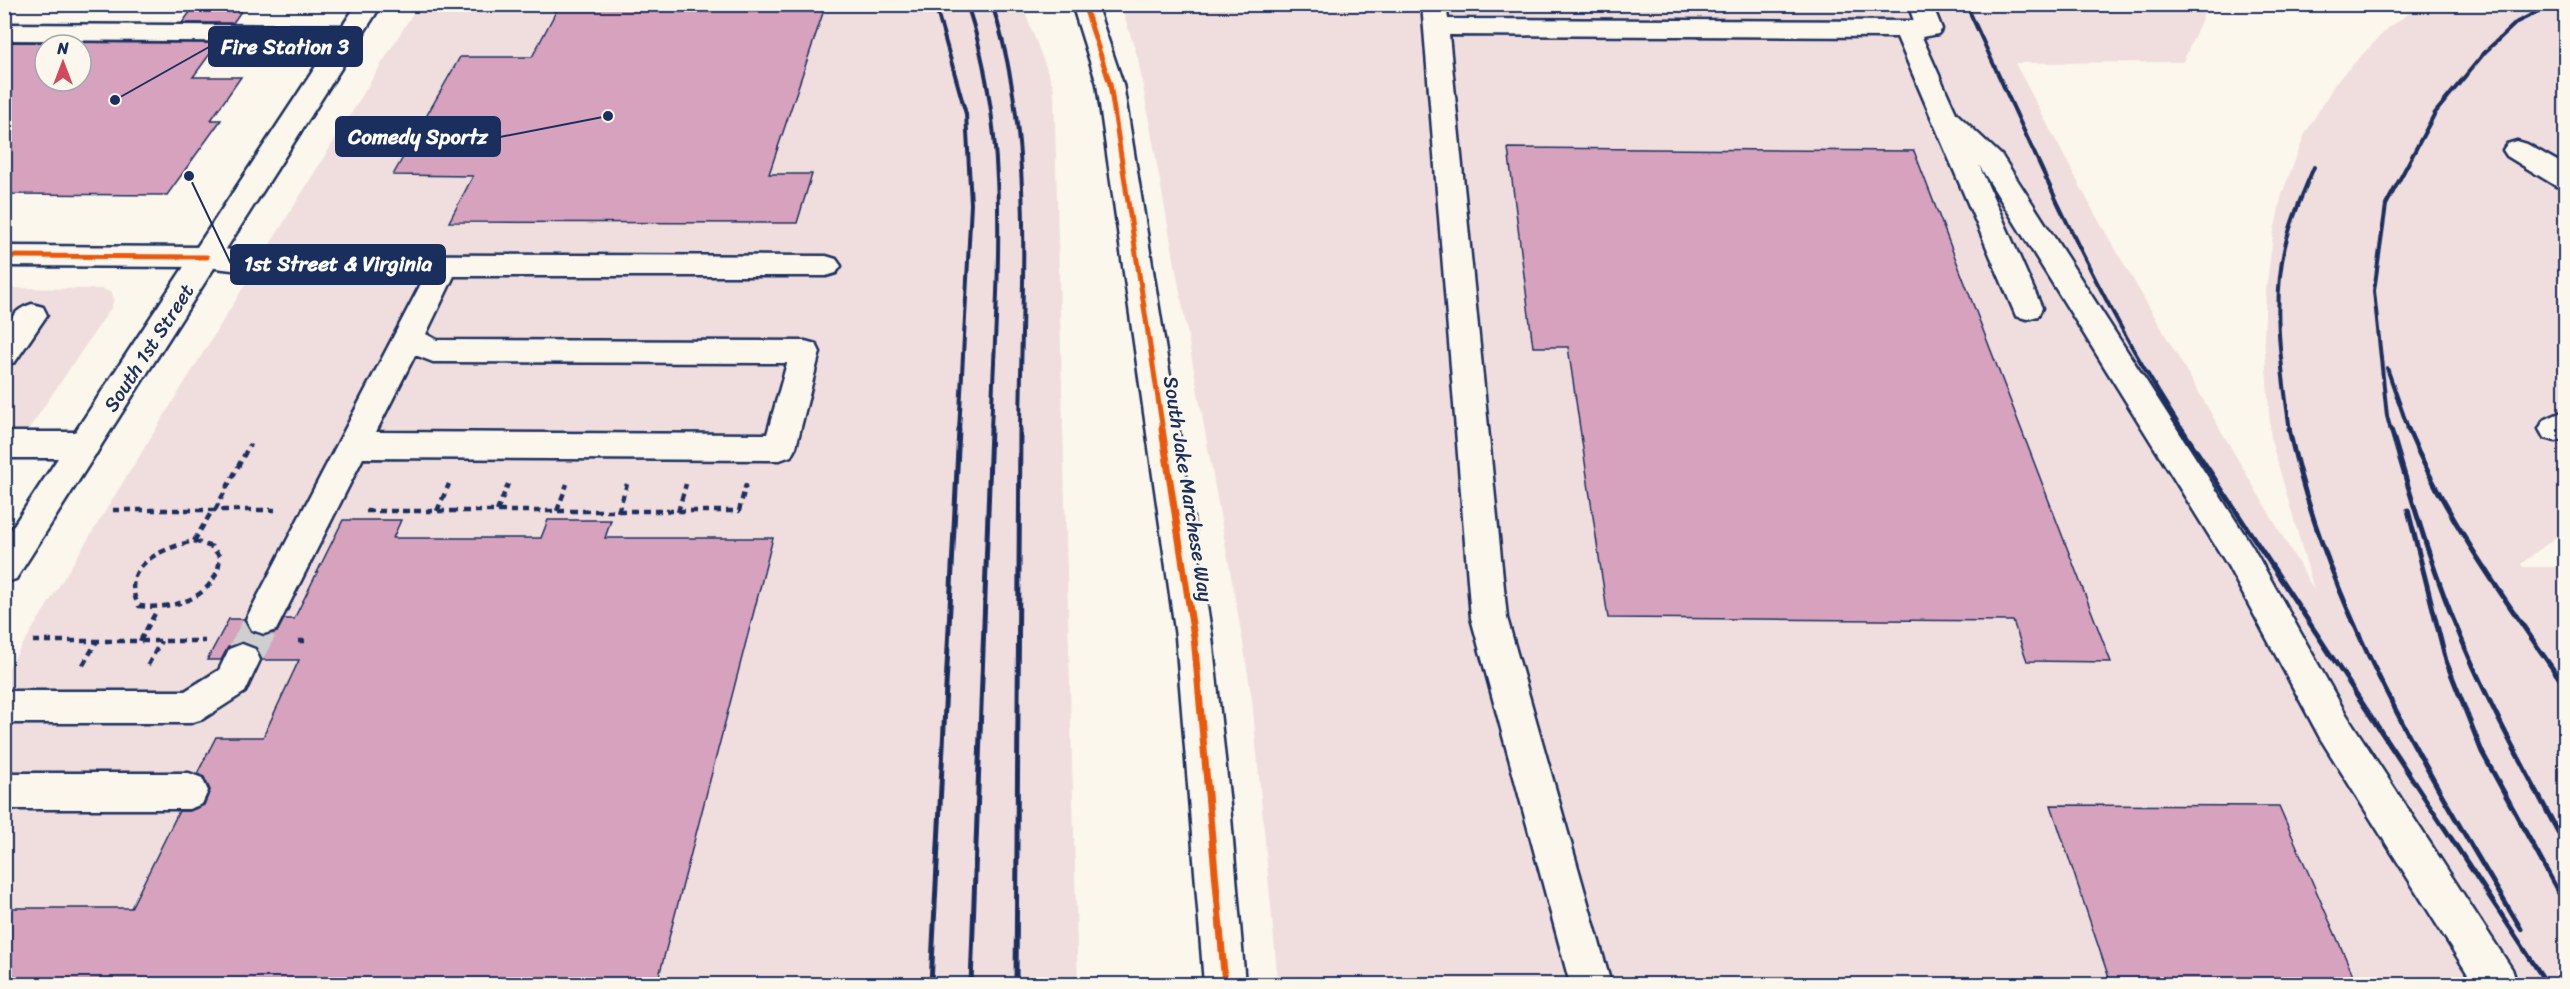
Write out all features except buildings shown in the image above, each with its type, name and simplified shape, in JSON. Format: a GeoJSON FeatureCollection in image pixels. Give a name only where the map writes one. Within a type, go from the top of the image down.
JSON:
{"type":"FeatureCollection","features":[{"type":"Feature","properties":{"kind":"street","name":"South 1st Street"},"geometry":{"type":"LineString","coordinates":[[4,569],[370,4]]}},
{"type":"Feature","properties":{"kind":"street","name":"South Jake Marchese Way"},"geometry":{"type":"LineString","coordinates":[[1084,4],[1110,84],[1194,637],[1211,805],[1225,984]]}},
{"type":"Feature","properties":{"kind":"street"},"geometry":{"type":"LineString","coordinates":[[1590,984],[1489,618],[1435,16],[1929,29],[1920,4]]}},
{"type":"Feature","properties":{"kind":"street"},"geometry":{"type":"LineString","coordinates":[[1906,29],[2027,308]]}},
{"type":"Feature","properties":{"kind":"street"},"geometry":{"type":"LineString","coordinates":[[4,32],[351,34]]}},
{"type":"Feature","properties":{"kind":"street"},"geometry":{"type":"LineString","coordinates":[[1944,117],[1992,162],[2240,556],[2333,726],[2497,984]]}},
{"type":"Feature","properties":{"kind":"street"},"geometry":{"type":"LineString","coordinates":[[2517,150],[2565,178]]}},
{"type":"Feature","properties":{"kind":"street"},"geometry":{"type":"LineString","coordinates":[[4,256],[207,257],[265,264],[826,266]]}},
{"type":"Feature","properties":{"kind":"street"},"geometry":{"type":"LineString","coordinates":[[264,619],[445,266]]}},
{"type":"Feature","properties":{"kind":"street"},"geometry":{"type":"LineString","coordinates":[[4,354],[32,315]]}},
{"type":"Feature","properties":{"kind":"street"},"geometry":{"type":"LineString","coordinates":[[353,445],[780,447],[805,352],[433,351],[408,338]]}},
{"type":"Feature","properties":{"kind":"street"},"geometry":{"type":"LineString","coordinates":[[4,445],[85,445]]}},
{"type":"Feature","properties":{"kind":"street"},"geometry":{"type":"LineString","coordinates":[[4,707],[190,708],[232,681],[230,651]]}},
{"type":"Feature","properties":{"kind":"street"},"geometry":{"type":"LineString","coordinates":[[4,791],[189,791]]}},
{"type":"Feature","properties":{"kind":"path"},"geometry":{"type":"LineString","coordinates":[[194,541],[214,510],[250,444]]}},
{"type":"Feature","properties":{"kind":"path"},"geometry":{"type":"LineString","coordinates":[[113,510],[739,511],[757,446]]}},
{"type":"Feature","properties":{"kind":"path"},"geometry":{"type":"LineString","coordinates":[[194,541],[207,543],[216,548],[221,566],[217,577],[195,598],[180,605],[157,610],[139,606],[133,598],[131,588],[134,577],[142,566],[160,552],[181,543],[194,541]]}},
{"type":"Feature","properties":{"kind":"path"},"geometry":{"type":"LineString","coordinates":[[140,641],[157,610]]}},
{"type":"Feature","properties":{"kind":"path"},"geometry":{"type":"LineString","coordinates":[[33,641],[140,641],[230,651]]}},
{"type":"Feature","properties":{"kind":"shaded area"},"geometry":{"type":"Polygon","coordinates":[[[2434,4],[2565,5],[2565,530],[2521,564],[2523,567],[2565,567],[2565,984],[1278,984],[1252,700],[1242,637],[1138,59],[1121,5],[2208,5],[2183,62],[2015,63],[2096,216],[2314,590],[2271,440],[2264,338],[2266,290],[2273,236],[2282,194],[2305,134],[2336,82],[2389,27],[2414,10],[2434,4]]]}},
{"type":"Feature","properties":{"kind":"shaded area"},"geometry":{"type":"Polygon","coordinates":[[[418,5],[1022,5],[1054,88],[1078,984],[5,984],[4,675],[418,5]]]}},
{"type":"Feature","properties":{"kind":"shaded area"},"geometry":{"type":"Polygon","coordinates":[[[5,288],[102,289],[111,292],[114,299],[111,308],[5,464],[5,288]]]}},
{"type":"Feature","properties":{"kind":"tunnel"},"geometry":{"type":"LineString","coordinates":[[242,660],[264,619]]}},
{"type":"Feature","properties":{"kind":"railway"},"geometry":{"type":"LineString","coordinates":[[935,4],[966,114],[971,204],[959,431]]}},
{"type":"Feature","properties":{"kind":"railway"},"geometry":{"type":"LineString","coordinates":[[967,4],[981,56],[991,109],[996,162],[998,269],[991,431]]}},
{"type":"Feature","properties":{"kind":"railway"},"geometry":{"type":"LineString","coordinates":[[992,4],[1006,55],[1015,107],[1020,161],[1023,215],[1020,431]]}},
{"type":"Feature","properties":{"kind":"railway"},"geometry":{"type":"LineString","coordinates":[[1966,4],[2093,275],[2121,328],[2183,431]]}},
{"type":"Feature","properties":{"kind":"railway"},"geometry":{"type":"LineString","coordinates":[[2391,431],[2387,416],[2374,291],[2386,205],[2435,113],[2485,52],[2517,22],[2554,4]]}},
{"type":"Feature","properties":{"kind":"railway"},"geometry":{"type":"LineString","coordinates":[[2290,431],[2279,338],[2281,269],[2288,236],[2314,167]]}},
{"type":"Feature","properties":{"kind":"railway"},"geometry":{"type":"LineString","coordinates":[[2387,368],[2409,431]]}},
{"type":"Feature","properties":{"kind":"railway"},"geometry":{"type":"LineString","coordinates":[[931,984],[959,429]]}},
{"type":"Feature","properties":{"kind":"railway"},"geometry":{"type":"LineString","coordinates":[[971,984],[991,429]]}},
{"type":"Feature","properties":{"kind":"railway"},"geometry":{"type":"LineString","coordinates":[[1016,984],[1020,429]]}},
{"type":"Feature","properties":{"kind":"railway"},"geometry":{"type":"LineString","coordinates":[[2182,429],[2547,984]]}},
{"type":"Feature","properties":{"kind":"railway"},"geometry":{"type":"LineString","coordinates":[[2289,429],[2306,496],[2328,561],[2384,688],[2451,810],[2521,929]]}},
{"type":"Feature","properties":{"kind":"railway"},"geometry":{"type":"LineString","coordinates":[[2391,429],[2432,561],[2461,638],[2498,718],[2566,847]]}},
{"type":"Feature","properties":{"kind":"railway"},"geometry":{"type":"LineString","coordinates":[[2408,429],[2424,464],[2481,563],[2566,688]]}},
{"type":"Feature","properties":{"kind":"railway"},"geometry":{"type":"LineString","coordinates":[[2408,510],[2446,661],[2482,752],[2566,906]]}},
{"type":"Feature","properties":{"kind":"cycle path"},"geometry":{"type":"LineString","coordinates":[[1084,4],[1110,84],[1194,637],[1211,805],[1225,984]]}},
{"type":"Feature","properties":{"kind":"cycle path"},"geometry":{"type":"LineString","coordinates":[[4,256],[207,257]]}},
{"type":"Feature","properties":{"kind":"place","name":"Fire Station 3"},"geometry":{"type":"Point","coordinates":[115,100]}},
{"type":"Feature","properties":{"kind":"place","name":"Comedy Sportz"},"geometry":{"type":"Point","coordinates":[608,116]}},
{"type":"Feature","properties":{"kind":"place","name":"1st Street & Virginia"},"geometry":{"type":"Point","coordinates":[189,176]}}]}
